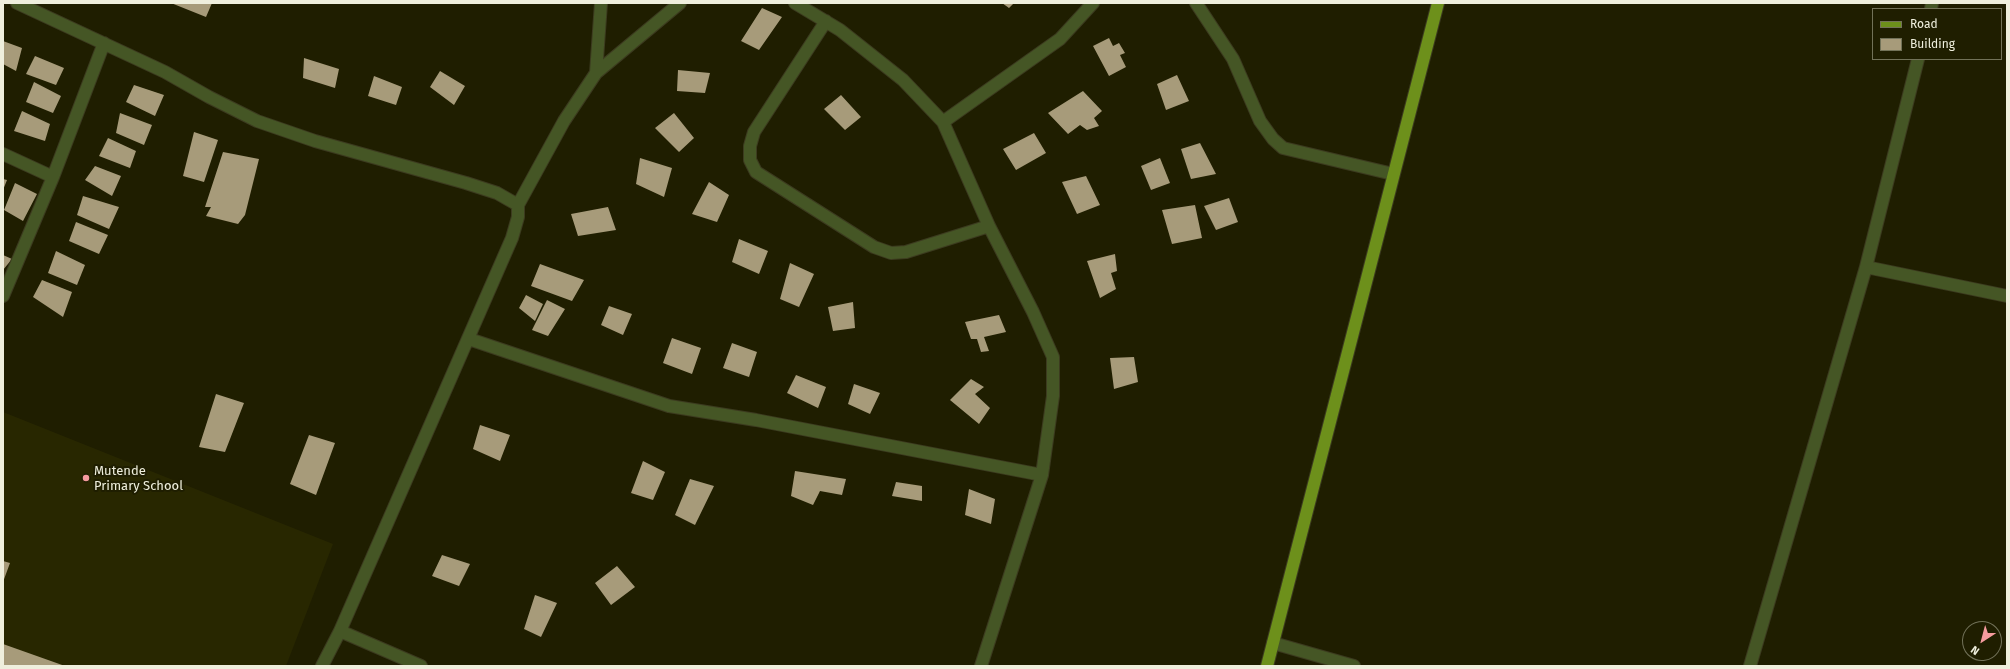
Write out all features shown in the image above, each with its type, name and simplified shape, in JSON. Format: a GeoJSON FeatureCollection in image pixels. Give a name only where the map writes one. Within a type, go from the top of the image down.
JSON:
{"type":"FeatureCollection","features":[{"type":"Feature","properties":{"kind":"main road"},"geometry":{"type":"LineString","coordinates":[[1267,666],[1438,3]]}},
{"type":"Feature","properties":{"kind":"street"},"geometry":{"type":"LineString","coordinates":[[18,3],[165,72],[209,97],[257,121],[315,141],[466,183],[497,193],[518,205]]}},
{"type":"Feature","properties":{"kind":"street"},"geometry":{"type":"LineString","coordinates":[[596,73],[601,3]]}},
{"type":"Feature","properties":{"kind":"street"},"geometry":{"type":"LineString","coordinates":[[322,666],[340,631],[512,238],[518,216],[518,205],[564,121],[596,73],[680,3]]}},
{"type":"Feature","properties":{"kind":"street"},"geometry":{"type":"LineString","coordinates":[[795,3],[840,30],[903,80],[943,122],[988,226],[1033,312],[1053,357],[1053,396],[1042,475],[981,666]]}},
{"type":"Feature","properties":{"kind":"street"},"geometry":{"type":"LineString","coordinates":[[943,122],[1060,39],[1093,3]]}},
{"type":"Feature","properties":{"kind":"street"},"geometry":{"type":"LineString","coordinates":[[1196,3],[1233,59],[1260,121],[1278,144],[1283,148],[1393,174]]}},
{"type":"Feature","properties":{"kind":"street"},"geometry":{"type":"LineString","coordinates":[[826,21],[754,132],[750,146],[750,160],[756,172],[874,248],[891,253],[906,252],[988,226]]}},
{"type":"Feature","properties":{"kind":"street"},"geometry":{"type":"LineString","coordinates":[[3,296],[52,177],[104,43]]}},
{"type":"Feature","properties":{"kind":"street"},"geometry":{"type":"LineString","coordinates":[[1750,666],[1866,267],[1918,60]]}},
{"type":"Feature","properties":{"kind":"street"},"geometry":{"type":"LineString","coordinates":[[3,154],[52,177]]}},
{"type":"Feature","properties":{"kind":"street"},"geometry":{"type":"LineString","coordinates":[[1866,267],[2007,296]]}},
{"type":"Feature","properties":{"kind":"street"},"geometry":{"type":"LineString","coordinates":[[469,339],[669,406],[764,421],[1042,475]]}},
{"type":"Feature","properties":{"kind":"street"},"geometry":{"type":"LineString","coordinates":[[340,631],[421,666]]}},
{"type":"Feature","properties":{"kind":"street"},"geometry":{"type":"LineString","coordinates":[[1273,643],[1354,666]]}},
{"type":"Feature","properties":{"kind":"shaded area","name":"Mutende Primary School"},"geometry":{"type":"Polygon","coordinates":[[[3,412],[333,544],[286,666],[3,666],[3,412]]]}},
{"type":"Feature","properties":{"kind":"building"},"geometry":{"type":"Polygon","coordinates":[[[171,3],[212,3],[206,17],[171,3]]]}},
{"type":"Feature","properties":{"kind":"building"},"geometry":{"type":"Polygon","coordinates":[[[1002,3],[1014,3],[1009,8],[1002,3]]]}},
{"type":"Feature","properties":{"kind":"building"},"geometry":{"type":"Polygon","coordinates":[[[762,8],[782,17],[759,50],[741,41],[762,8]]]}},
{"type":"Feature","properties":{"kind":"building"},"geometry":{"type":"Polygon","coordinates":[[[1109,38],[1113,46],[1119,43],[1125,53],[1120,55],[1126,67],[1109,76],[1093,46],[1109,38]]]}},
{"type":"Feature","properties":{"kind":"building"},"geometry":{"type":"Polygon","coordinates":[[[3,41],[22,48],[16,71],[3,64],[3,41]]]}},
{"type":"Feature","properties":{"kind":"building"},"geometry":{"type":"Polygon","coordinates":[[[35,56],[64,68],[56,85],[26,74],[35,56]]]}},
{"type":"Feature","properties":{"kind":"building"},"geometry":{"type":"Polygon","coordinates":[[[304,58],[339,69],[335,88],[303,78],[304,58]]]}},
{"type":"Feature","properties":{"kind":"building"},"geometry":{"type":"Polygon","coordinates":[[[678,70],[710,73],[705,93],[677,91],[678,70]]]}},
{"type":"Feature","properties":{"kind":"building"},"geometry":{"type":"Polygon","coordinates":[[[440,71],[465,86],[454,105],[430,87],[440,71]]]}},
{"type":"Feature","properties":{"kind":"building"},"geometry":{"type":"Polygon","coordinates":[[[1177,75],[1189,101],[1166,110],[1157,84],[1177,75]]]}},
{"type":"Feature","properties":{"kind":"building"},"geometry":{"type":"Polygon","coordinates":[[[374,76],[402,87],[396,105],[368,96],[374,76]]]}},
{"type":"Feature","properties":{"kind":"building"},"geometry":{"type":"Polygon","coordinates":[[[34,82],[61,96],[53,113],[26,102],[34,82]]]}},
{"type":"Feature","properties":{"kind":"building"},"geometry":{"type":"Polygon","coordinates":[[[134,85],[164,95],[155,116],[126,102],[134,85]]]}},
{"type":"Feature","properties":{"kind":"building"},"geometry":{"type":"Polygon","coordinates":[[[1083,91],[1102,111],[1094,118],[1099,126],[1087,130],[1080,125],[1068,134],[1048,113],[1083,91]]]}},
{"type":"Feature","properties":{"kind":"building"},"geometry":{"type":"Polygon","coordinates":[[[841,95],[861,117],[845,130],[824,109],[841,95]]]}},
{"type":"Feature","properties":{"kind":"building"},"geometry":{"type":"Polygon","coordinates":[[[22,111],[50,124],[45,141],[14,131],[22,111]]]}},
{"type":"Feature","properties":{"kind":"building"},"geometry":{"type":"Polygon","coordinates":[[[120,113],[152,125],[144,145],[116,133],[120,113]]]}},
{"type":"Feature","properties":{"kind":"building"},"geometry":{"type":"Polygon","coordinates":[[[674,113],[694,138],[679,152],[655,128],[674,113]]]}},
{"type":"Feature","properties":{"kind":"building"},"geometry":{"type":"Polygon","coordinates":[[[194,132],[218,140],[204,182],[183,176],[194,132]]]}},
{"type":"Feature","properties":{"kind":"building"},"geometry":{"type":"Polygon","coordinates":[[[1034,133],[1046,153],[1016,170],[1003,149],[1034,133]]]}},
{"type":"Feature","properties":{"kind":"building"},"geometry":{"type":"Polygon","coordinates":[[[108,138],[136,151],[130,168],[99,156],[108,138]]]}},
{"type":"Feature","properties":{"kind":"building"},"geometry":{"type":"Polygon","coordinates":[[[1200,143],[1216,174],[1191,179],[1181,149],[1200,143]]]}},
{"type":"Feature","properties":{"kind":"building"},"geometry":{"type":"Polygon","coordinates":[[[223,152],[259,159],[245,215],[238,224],[206,216],[211,207],[205,207],[223,152]]]}},
{"type":"Feature","properties":{"kind":"building"},"geometry":{"type":"Polygon","coordinates":[[[640,158],[672,168],[664,197],[636,184],[640,158]]]}},
{"type":"Feature","properties":{"kind":"building"},"geometry":{"type":"Polygon","coordinates":[[[1160,158],[1170,183],[1151,190],[1141,166],[1160,158]]]}},
{"type":"Feature","properties":{"kind":"building"},"geometry":{"type":"Polygon","coordinates":[[[95,166],[121,176],[112,196],[85,180],[95,166]]]}},
{"type":"Feature","properties":{"kind":"building"},"geometry":{"type":"Polygon","coordinates":[[[1086,176],[1100,205],[1077,214],[1062,182],[1086,176]]]}},
{"type":"Feature","properties":{"kind":"building"},"geometry":{"type":"Polygon","coordinates":[[[3,179],[7,180],[3,190],[3,179]]]}},
{"type":"Feature","properties":{"kind":"building"},"geometry":{"type":"Polygon","coordinates":[[[709,182],[729,195],[717,222],[692,214],[709,182]]]}},
{"type":"Feature","properties":{"kind":"building"},"geometry":{"type":"Polygon","coordinates":[[[15,183],[37,194],[23,221],[4,210],[15,183]]]}},
{"type":"Feature","properties":{"kind":"building"},"geometry":{"type":"Polygon","coordinates":[[[83,196],[119,207],[109,229],[77,215],[83,196]]]}},
{"type":"Feature","properties":{"kind":"building"},"geometry":{"type":"Polygon","coordinates":[[[1229,198],[1238,222],[1216,230],[1204,206],[1229,198]]]}},
{"type":"Feature","properties":{"kind":"building"},"geometry":{"type":"Polygon","coordinates":[[[1195,205],[1202,238],[1172,244],[1162,210],[1195,205]]]}},
{"type":"Feature","properties":{"kind":"building"},"geometry":{"type":"Polygon","coordinates":[[[608,207],[616,230],[578,236],[571,214],[608,207]]]}},
{"type":"Feature","properties":{"kind":"building"},"geometry":{"type":"Polygon","coordinates":[[[76,222],[108,235],[99,254],[69,241],[76,222]]]}},
{"type":"Feature","properties":{"kind":"building"},"geometry":{"type":"Polygon","coordinates":[[[739,239],[768,251],[759,274],[732,262],[739,239]]]}},
{"type":"Feature","properties":{"kind":"building"},"geometry":{"type":"Polygon","coordinates":[[[56,251],[85,265],[77,285],[48,273],[56,251]]]}},
{"type":"Feature","properties":{"kind":"building"},"geometry":{"type":"Polygon","coordinates":[[[1115,254],[1117,271],[1111,273],[1116,289],[1100,298],[1087,261],[1115,254]]]}},
{"type":"Feature","properties":{"kind":"building"},"geometry":{"type":"Polygon","coordinates":[[[3,255],[12,259],[3,270],[3,255]]]}},
{"type":"Feature","properties":{"kind":"building"},"geometry":{"type":"Polygon","coordinates":[[[790,263],[814,274],[799,307],[780,299],[790,263]]]}},
{"type":"Feature","properties":{"kind":"building"},"geometry":{"type":"Polygon","coordinates":[[[540,264],[584,280],[572,301],[531,286],[540,264]]]}},
{"type":"Feature","properties":{"kind":"building"},"geometry":{"type":"Polygon","coordinates":[[[42,280],[72,292],[63,317],[33,297],[42,280]]]}},
{"type":"Feature","properties":{"kind":"building"},"geometry":{"type":"Polygon","coordinates":[[[526,295],[543,304],[535,321],[519,308],[526,295]]]}},
{"type":"Feature","properties":{"kind":"building"},"geometry":{"type":"Polygon","coordinates":[[[547,300],[565,309],[548,336],[532,330],[547,300]]]}},
{"type":"Feature","properties":{"kind":"building"},"geometry":{"type":"Polygon","coordinates":[[[853,302],[855,328],[833,331],[828,307],[853,302]]]}},
{"type":"Feature","properties":{"kind":"building"},"geometry":{"type":"Polygon","coordinates":[[[609,306],[632,314],[623,335],[601,325],[609,306]]]}},
{"type":"Feature","properties":{"kind":"building"},"geometry":{"type":"Polygon","coordinates":[[[999,315],[1006,332],[984,337],[989,351],[981,352],[977,339],[971,339],[965,322],[999,315]]]}},
{"type":"Feature","properties":{"kind":"building"},"geometry":{"type":"Polygon","coordinates":[[[672,338],[701,348],[692,374],[663,363],[672,338]]]}},
{"type":"Feature","properties":{"kind":"building"},"geometry":{"type":"Polygon","coordinates":[[[732,343],[757,352],[749,377],[723,368],[732,343]]]}},
{"type":"Feature","properties":{"kind":"building"},"geometry":{"type":"Polygon","coordinates":[[[1134,357],[1138,382],[1114,389],[1110,358],[1134,357]]]}},
{"type":"Feature","properties":{"kind":"building"},"geometry":{"type":"Polygon","coordinates":[[[796,375],[826,387],[818,408],[787,393],[796,375]]]}},
{"type":"Feature","properties":{"kind":"building"},"geometry":{"type":"Polygon","coordinates":[[[971,379],[984,387],[975,394],[990,408],[979,424],[950,400],[971,379]]]}},
{"type":"Feature","properties":{"kind":"building"},"geometry":{"type":"Polygon","coordinates":[[[854,384],[880,393],[870,414],[848,404],[854,384]]]}},
{"type":"Feature","properties":{"kind":"building"},"geometry":{"type":"Polygon","coordinates":[[[216,394],[244,403],[225,452],[199,447],[216,394]]]}},
{"type":"Feature","properties":{"kind":"building"},"geometry":{"type":"Polygon","coordinates":[[[480,425],[510,435],[500,461],[473,449],[480,425]]]}},
{"type":"Feature","properties":{"kind":"building"},"geometry":{"type":"Polygon","coordinates":[[[309,435],[335,443],[316,495],[290,484],[309,435]]]}},
{"type":"Feature","properties":{"kind":"building"},"geometry":{"type":"Polygon","coordinates":[[[643,461],[665,472],[653,500],[631,493],[643,461]]]}},
{"type":"Feature","properties":{"kind":"building"},"geometry":{"type":"Polygon","coordinates":[[[795,471],[846,479],[842,495],[820,491],[813,505],[791,496],[795,471]]]}},
{"type":"Feature","properties":{"kind":"building"},"geometry":{"type":"Polygon","coordinates":[[[690,479],[714,486],[695,525],[675,515],[690,479]]]}},
{"type":"Feature","properties":{"kind":"building"},"geometry":{"type":"Polygon","coordinates":[[[896,482],[922,486],[922,501],[892,496],[896,482]]]}},
{"type":"Feature","properties":{"kind":"building"},"geometry":{"type":"Polygon","coordinates":[[[969,489],[995,499],[991,524],[965,515],[969,489]]]}},
{"type":"Feature","properties":{"kind":"building"},"geometry":{"type":"Polygon","coordinates":[[[442,555],[470,564],[459,586],[432,576],[442,555]]]}},
{"type":"Feature","properties":{"kind":"building"},"geometry":{"type":"Polygon","coordinates":[[[3,561],[10,563],[3,582],[3,561]]]}},
{"type":"Feature","properties":{"kind":"building"},"geometry":{"type":"Polygon","coordinates":[[[617,566],[635,587],[611,605],[595,583],[617,566]]]}},
{"type":"Feature","properties":{"kind":"building"},"geometry":{"type":"Polygon","coordinates":[[[535,595],[557,603],[541,637],[524,629],[535,595]]]}},
{"type":"Feature","properties":{"kind":"building"},"geometry":{"type":"Polygon","coordinates":[[[3,644],[65,666],[3,666],[3,644]]]}},
{"type":"Feature","properties":{"kind":"place","name":"Mutende Primary School"},"geometry":{"type":"Point","coordinates":[86,478]}}]}
